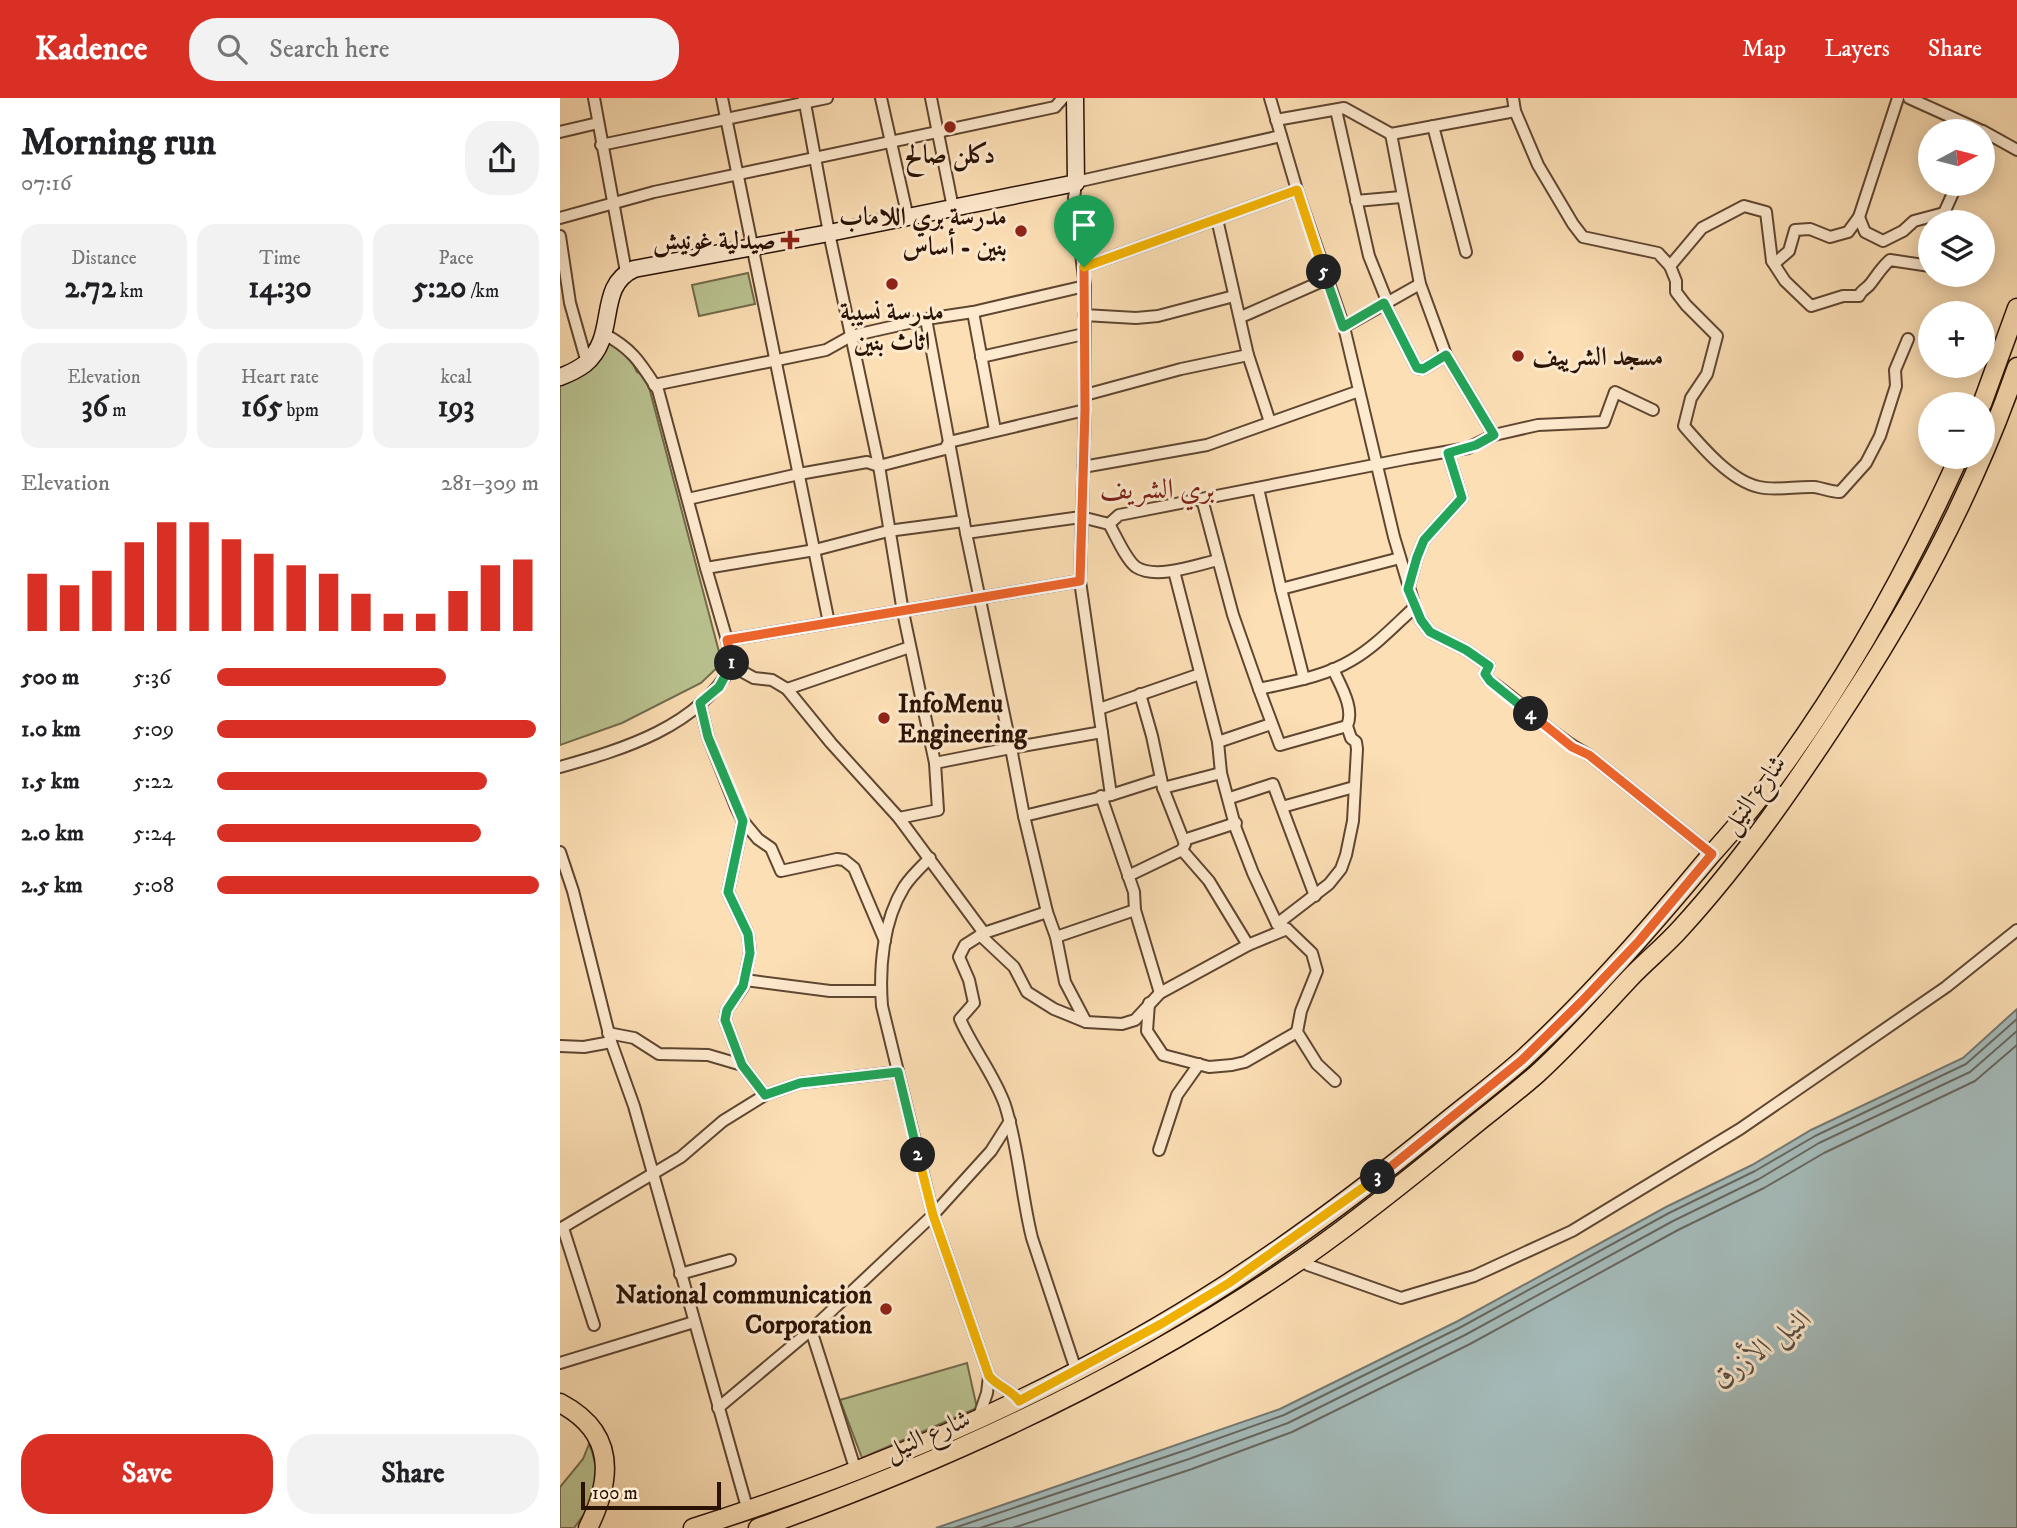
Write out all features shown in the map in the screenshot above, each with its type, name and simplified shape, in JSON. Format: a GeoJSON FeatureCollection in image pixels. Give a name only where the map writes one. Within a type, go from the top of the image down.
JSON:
{"type":"FeatureCollection","features":[{"type":"Feature","properties":{"kind":"main road"},"geometry":{"type":"LineString","coordinates":[[1064,98],[1073,187]]}},
{"type":"Feature","properties":{"kind":"main road"},"geometry":{"type":"LineString","coordinates":[[1073,187],[1075,98]]}},
{"type":"Feature","properties":{"kind":"main road"},"geometry":{"type":"LineString","coordinates":[[560,377],[587,363],[597,349],[610,312],[614,284],[626,272],[654,264],[1073,187]]}},
{"type":"Feature","properties":{"kind":"main road"},"geometry":{"type":"LineString","coordinates":[[610,312],[621,291],[632,278],[662,271],[677,261]]}},
{"type":"Feature","properties":{"kind":"main road"},"geometry":{"type":"LineString","coordinates":[[1986,392],[2017,309]]}},
{"type":"Feature","properties":{"kind":"main road","name":"شارع النيل"},"geometry":{"type":"LineString","coordinates":[[758,1528],[858,1492],[1003,1430],[1169,1341],[1304,1257],[1390,1194],[1536,1074],[1675,934],[1775,811],[1822,744],[1885,647],[1923,578],[1976,475],[2017,367]]}},
{"type":"Feature","properties":{"kind":"main road","name":"شارع النيل"},"geometry":{"type":"LineString","coordinates":[[693,1528],[748,1511],[856,1471],[978,1419],[1019,1401],[1161,1324],[1229,1283],[1381,1175],[1522,1060],[1639,941],[1759,798],[1810,728],[1868,636],[1953,469]]}},
{"type":"Feature","properties":{"kind":"main road"},"geometry":{"type":"LineString","coordinates":[[1657,919],[1662,926],[1675,934]]}},
{"type":"Feature","properties":{"kind":"main road"},"geometry":{"type":"LineString","coordinates":[[1639,941],[1648,944],[1653,956]]}},
{"type":"Feature","properties":{"kind":"main road"},"geometry":{"type":"LineString","coordinates":[[1381,1175],[1380,1184],[1390,1194]]}},
{"type":"Feature","properties":{"kind":"main road"},"geometry":{"type":"LineString","coordinates":[[1352,1196],[1360,1201],[1362,1214]]}},
{"type":"Feature","properties":{"kind":"main road"},"geometry":{"type":"LineString","coordinates":[[560,1404],[575,1411],[587,1422],[604,1453],[606,1468],[603,1493],[588,1528]]}},
{"type":"Feature","properties":{"kind":"street"},"geometry":{"type":"LineString","coordinates":[[594,98],[626,272]]}},
{"type":"Feature","properties":{"kind":"street"},"geometry":{"type":"LineString","coordinates":[[722,98],[829,623]]}},
{"type":"Feature","properties":{"kind":"street"},"geometry":{"type":"LineString","coordinates":[[601,145],[805,100],[827,98]]}},
{"type":"Feature","properties":{"kind":"street"},"geometry":{"type":"LineString","coordinates":[[881,98],[908,218]]}},
{"type":"Feature","properties":{"kind":"street"},"geometry":{"type":"LineString","coordinates":[[931,98],[953,208]]}},
{"type":"Feature","properties":{"kind":"street"},"geometry":{"type":"LineString","coordinates":[[560,218],[738,174],[1055,107],[1064,98]]}},
{"type":"Feature","properties":{"kind":"street"},"geometry":{"type":"LineString","coordinates":[[1270,98],[1297,190],[1343,327],[1408,589],[1421,620],[1430,632],[1466,650],[1489,666],[1485,674],[1490,681],[1558,737],[1589,755],[1712,854]]}},
{"type":"Feature","properties":{"kind":"street"},"geometry":{"type":"LineString","coordinates":[[1513,98],[1515,111],[1538,165],[1583,237],[1658,253],[1670,266],[1676,281],[1676,292],[1717,336],[1707,374],[1691,398],[1684,426],[1707,452],[1731,473],[1759,487],[1818,488],[1827,492],[1840,492],[1866,463],[1880,436],[1896,386],[1895,370],[1908,340]]}},
{"type":"Feature","properties":{"kind":"street"},"geometry":{"type":"LineString","coordinates":[[1772,261],[1775,263],[1789,251],[1796,230],[1810,229],[1830,237],[1848,232],[1859,217],[1898,98]]}},
{"type":"Feature","properties":{"kind":"street"},"geometry":{"type":"LineString","coordinates":[[1909,98],[1955,119]]}},
{"type":"Feature","properties":{"kind":"street"},"geometry":{"type":"LineString","coordinates":[[805,100],[829,233],[879,466],[903,612],[935,763],[938,810],[899,818]]}},
{"type":"Feature","properties":{"kind":"street"},"geometry":{"type":"LineString","coordinates":[[1276,120],[1344,108],[1391,134],[1515,111]]}},
{"type":"Feature","properties":{"kind":"street"},"geometry":{"type":"LineString","coordinates":[[1336,110],[1369,257],[1385,302],[1417,368],[1423,369],[1446,355]]}},
{"type":"Feature","properties":{"kind":"street"},"geometry":{"type":"LineString","coordinates":[[560,132],[598,123]]}},
{"type":"Feature","properties":{"kind":"street"},"geometry":{"type":"LineString","coordinates":[[1433,125],[1466,252]]}},
{"type":"Feature","properties":{"kind":"street"},"geometry":{"type":"LineString","coordinates":[[1391,134],[1420,285],[1446,355],[1494,435]]}},
{"type":"Feature","properties":{"kind":"street"},"geometry":{"type":"LineString","coordinates":[[1160,993],[1135,910],[1134,892],[1106,796],[1102,732],[1080,581],[1085,410],[1085,286],[1073,187],[1281,136]]}},
{"type":"Feature","properties":{"kind":"street"},"geometry":{"type":"LineString","coordinates":[[1995,138],[2017,150]]}},
{"type":"Feature","properties":{"kind":"street"},"geometry":{"type":"LineString","coordinates":[[1084,267],[1297,190]]}},
{"type":"Feature","properties":{"kind":"street"},"geometry":{"type":"LineString","coordinates":[[1356,201],[1401,197]]}},
{"type":"Feature","properties":{"kind":"street"},"geometry":{"type":"LineString","coordinates":[[1670,266],[1702,228],[1744,206],[1766,212],[1772,261],[1785,281],[1811,306],[1843,296],[1859,296],[1862,290],[1870,285],[1879,269],[1890,260],[1918,264]]}},
{"type":"Feature","properties":{"kind":"street"},"geometry":{"type":"LineString","coordinates":[[1859,217],[1865,232],[1883,241],[1918,221]]}},
{"type":"Feature","properties":{"kind":"street"},"geometry":{"type":"LineString","coordinates":[[1217,219],[1248,355],[1270,422]]}},
{"type":"Feature","properties":{"kind":"street"},"geometry":{"type":"LineString","coordinates":[[560,236],[570,303],[587,363]]}},
{"type":"Feature","properties":{"kind":"street"},"geometry":{"type":"LineString","coordinates":[[1241,317],[1327,279]]}},
{"type":"Feature","properties":{"kind":"street"},"geometry":{"type":"LineString","coordinates":[[1343,327],[1420,285]]}},
{"type":"Feature","properties":{"kind":"street"},"geometry":{"type":"LineString","coordinates":[[654,385],[826,350],[851,336],[1085,286]]}},
{"type":"Feature","properties":{"kind":"street"},"geometry":{"type":"LineString","coordinates":[[1084,315],[1136,318],[1158,316],[1234,296]]}},
{"type":"Feature","properties":{"kind":"street"},"geometry":{"type":"LineString","coordinates":[[973,312],[995,430]]}},
{"type":"Feature","properties":{"kind":"street"},"geometry":{"type":"LineString","coordinates":[[926,319],[966,533],[1024,816],[1065,982],[1086,1022]]}},
{"type":"Feature","properties":{"kind":"street"},"geometry":{"type":"LineString","coordinates":[[560,767],[608,753],[681,719],[719,687],[732,666],[662,402],[648,371],[625,347],[604,334]]}},
{"type":"Feature","properties":{"kind":"street"},"geometry":{"type":"LineString","coordinates":[[981,357],[1084,334]]}},
{"type":"Feature","properties":{"kind":"street"},"geometry":{"type":"LineString","coordinates":[[1085,395],[1181,369],[1248,355]]}},
{"type":"Feature","properties":{"kind":"street"},"geometry":{"type":"LineString","coordinates":[[1083,467],[1207,445],[1359,391]]}},
{"type":"Feature","properties":{"kind":"street"},"geometry":{"type":"LineString","coordinates":[[1109,524],[1119,515],[1448,453],[1476,445],[1494,435],[1546,424],[1584,425],[1604,422],[1615,392],[1653,410]]}},
{"type":"Feature","properties":{"kind":"street"},"geometry":{"type":"LineString","coordinates":[[688,499],[867,462],[879,466],[945,449],[949,442],[1085,410]]}},
{"type":"Feature","properties":{"kind":"street"},"geometry":{"type":"LineString","coordinates":[[1408,589],[1424,540],[1462,498],[1448,453]]}},
{"type":"Feature","properties":{"kind":"street"},"geometry":{"type":"LineString","coordinates":[[1258,488],[1304,679]]}},
{"type":"Feature","properties":{"kind":"street"},"geometry":{"type":"LineString","coordinates":[[1202,499],[1233,615],[1278,744],[1282,746],[1347,726]]}},
{"type":"Feature","properties":{"kind":"street"},"geometry":{"type":"LineString","coordinates":[[966,533],[1081,517],[1109,524],[1134,566],[1149,572],[1174,571],[1218,560]]}},
{"type":"Feature","properties":{"kind":"street"},"geometry":{"type":"LineString","coordinates":[[706,568],[815,550],[888,531],[964,521]]}},
{"type":"Feature","properties":{"kind":"street"},"geometry":{"type":"LineString","coordinates":[[1281,590],[1400,558]]}},
{"type":"Feature","properties":{"kind":"street"},"geometry":{"type":"LineString","coordinates":[[1174,571],[1218,742],[1222,773],[1248,861],[1282,927],[1312,953],[1317,971],[1301,1011],[1297,1032],[1317,1063],[1335,1081]]}},
{"type":"Feature","properties":{"kind":"street"},"geometry":{"type":"LineString","coordinates":[[727,640],[1080,581]]}},
{"type":"Feature","properties":{"kind":"street"},"geometry":{"type":"LineString","coordinates":[[1259,689],[1333,669],[1367,650],[1415,607]]}},
{"type":"Feature","properties":{"kind":"street"},"geometry":{"type":"LineString","coordinates":[[787,689],[910,647]]}},
{"type":"Feature","properties":{"kind":"street"},"geometry":{"type":"LineString","coordinates":[[732,666],[754,678],[772,680],[787,689],[831,743],[899,818],[982,934],[1014,967],[1027,992],[1054,1009],[1086,1022],[1130,1023],[1160,993],[1282,927],[1329,884],[1341,869],[1353,821],[1357,761],[1356,742],[1351,738],[1347,726],[1350,719],[1347,701],[1333,669]]}},
{"type":"Feature","properties":{"kind":"street"},"geometry":{"type":"LineString","coordinates":[[1099,709],[1200,674]]}},
{"type":"Feature","properties":{"kind":"street"},"geometry":{"type":"LineString","coordinates":[[1140,695],[1162,783],[1183,845],[1209,881],[1248,945]]}},
{"type":"Feature","properties":{"kind":"street"},"geometry":{"type":"LineString","coordinates":[[700,703],[708,737],[743,821],[758,839],[771,848],[781,871],[837,859],[844,860],[854,868],[885,942]]}},
{"type":"Feature","properties":{"kind":"street"},"geometry":{"type":"LineString","coordinates":[[1218,742],[1271,724]]}},
{"type":"Feature","properties":{"kind":"street"},"geometry":{"type":"LineString","coordinates":[[935,763],[1102,732]]}},
{"type":"Feature","properties":{"kind":"street"},"geometry":{"type":"LineString","coordinates":[[1024,816],[1162,783],[1222,773]]}},
{"type":"Feature","properties":{"kind":"street"},"geometry":{"type":"LineString","coordinates":[[1230,797],[1273,784],[1315,896]]}},
{"type":"Feature","properties":{"kind":"street"},"geometry":{"type":"LineString","coordinates":[[1282,807],[1354,787]]}},
{"type":"Feature","properties":{"kind":"street"},"geometry":{"type":"LineString","coordinates":[[743,821],[728,892],[748,934],[750,953],[745,980],[727,1010],[725,1020],[742,1065],[765,1095]]}},
{"type":"Feature","properties":{"kind":"street"},"geometry":{"type":"LineString","coordinates":[[1128,876],[1183,845],[1237,823]]}},
{"type":"Feature","properties":{"kind":"street"},"geometry":{"type":"LineString","coordinates":[[560,852],[609,1037],[634,1106],[748,1511]]}},
{"type":"Feature","properties":{"kind":"street"},"geometry":{"type":"LineString","coordinates":[[930,858],[905,885],[885,942],[881,991],[883,1013],[933,1215],[989,1376],[997,1385],[1013,1392],[1019,1401]]}},
{"type":"Feature","properties":{"kind":"street"},"geometry":{"type":"LineString","coordinates":[[560,895],[572,891]]}},
{"type":"Feature","properties":{"kind":"street"},"geometry":{"type":"LineString","coordinates":[[1056,937],[1135,910]]}},
{"type":"Feature","properties":{"kind":"street"},"geometry":{"type":"LineString","coordinates":[[1047,912],[982,934],[965,945],[959,957],[969,980],[974,1003],[960,1019],[970,1043],[998,1087],[1010,1121],[1032,1238],[1076,1370]]}},
{"type":"Feature","properties":{"kind":"street"},"geometry":{"type":"LineString","coordinates":[[1304,1257],[1308,1265],[1401,1298],[1474,1276],[1572,1231],[1740,1129],[1945,987],[2017,930]]}},
{"type":"Feature","properties":{"kind":"street"},"geometry":{"type":"LineString","coordinates":[[745,980],[830,992],[881,991]]}},
{"type":"Feature","properties":{"kind":"street"},"geometry":{"type":"LineString","coordinates":[[1149,1003],[1147,1031],[1163,1055],[1209,1067],[1245,1062],[1297,1032]]}},
{"type":"Feature","properties":{"kind":"street"},"geometry":{"type":"LineString","coordinates":[[560,1046],[584,1047],[609,1037],[635,1038],[659,1054],[708,1055],[742,1065]]}},
{"type":"Feature","properties":{"kind":"street"},"geometry":{"type":"LineString","coordinates":[[1159,1150],[1177,1095],[1199,1064]]}},
{"type":"Feature","properties":{"kind":"street"},"geometry":{"type":"LineString","coordinates":[[594,1325],[561,1228],[681,1157],[733,1114],[765,1095],[800,1083],[898,1072]]}},
{"type":"Feature","properties":{"kind":"street"},"geometry":{"type":"LineString","coordinates":[[718,1408],[811,1330],[933,1215],[991,1151],[1010,1121]]}},
{"type":"Feature","properties":{"kind":"street"},"geometry":{"type":"LineString","coordinates":[[680,1273],[730,1260]]}},
{"type":"Feature","properties":{"kind":"street"},"geometry":{"type":"LineString","coordinates":[[560,1363],[694,1322]]}},
{"type":"Feature","properties":{"kind":"street"},"geometry":{"type":"LineString","coordinates":[[811,1330],[856,1471]]}},
{"type":"Feature","properties":{"kind":"street"},"geometry":{"type":"LineString","coordinates":[[978,1419],[989,1376]]}},
{"type":"Feature","properties":{"kind":"green space"},"geometry":{"type":"Polygon","coordinates":[[[748,273],[755,304],[699,316],[692,285],[748,273]]]}},
{"type":"Feature","properties":{"kind":"green space"},"geometry":{"type":"Polygon","coordinates":[[[619,336],[637,372],[646,376],[722,663],[701,683],[622,723],[560,745],[560,379],[619,336]]]}},
{"type":"Feature","properties":{"kind":"green space"},"geometry":{"type":"Polygon","coordinates":[[[967,1363],[977,1408],[862,1458],[840,1400],[967,1363]]]}},
{"type":"Feature","properties":{"kind":"green space"},"geometry":{"type":"Polygon","coordinates":[[[589,1444],[600,1475],[591,1505],[574,1528],[560,1528],[560,1487],[583,1459],[589,1444]]]}},
{"type":"Feature","properties":{"kind":"water","name":"النيل الأزرق"},"geometry":{"type":"Polygon","coordinates":[[[2017,1009],[2017,1528],[936,1528],[1280,1409],[1458,1321],[1666,1207],[1752,1165],[1811,1130],[1963,1058],[2017,1009]]]}},
{"type":"Feature","properties":{"kind":"place","name":"دكلن صالح"},"geometry":{"type":"Point","coordinates":[950,127]}},
{"type":"Feature","properties":{"kind":"place","name":"مدرسة بري اللاماب بنين - أساس"},"geometry":{"type":"Point","coordinates":[1021,231]}},
{"type":"Feature","properties":{"kind":"place","name":"صيدلية غونيش"},"geometry":{"type":"Point","coordinates":[790,240]}},
{"type":"Feature","properties":{"kind":"place","name":"مدرسة نسيبة اثاث بنين"},"geometry":{"type":"Point","coordinates":[892,284]}},
{"type":"Feature","properties":{"kind":"place","name":"مسجد الشرييف"},"geometry":{"type":"Point","coordinates":[1518,356]}},
{"type":"Feature","properties":{"kind":"place","name":"InfoMenu Engineering"},"geometry":{"type":"Point","coordinates":[884,718]}},
{"type":"Feature","properties":{"kind":"place","name":"National communication Corporation"},"geometry":{"type":"Point","coordinates":[886,1309]}},
{"type":"Feature","properties":{"kind":"district","name":"بري الشريف"},"geometry":{"type":"Point","coordinates":[1157,488]}},
{"type":"Feature","properties":{"kind":"route"},"geometry":{"type":"LineString","coordinates":[[1297,190],[1343,327],[1384,303],[1417,368],[1423,369],[1446,355],[1494,435],[1468,449],[1448,453],[1462,498],[1424,540],[1417,557],[1408,589],[1421,620],[1437,637],[1466,650],[1489,666],[1485,674],[1490,681],[1558,737],[1589,755],[1712,854],[1639,941],[1522,1060],[1381,1175],[1229,1283],[1161,1324],[1019,1401],[1013,1392],[997,1385],[989,1376],[933,1215],[898,1072],[800,1083],[765,1095],[742,1065],[725,1020],[727,1010],[743,986],[750,953],[748,934],[728,892],[743,821],[708,737],[700,703],[719,687],[732,666],[727,640],[1080,581],[1085,410],[1084,267],[1297,190]]}}]}
